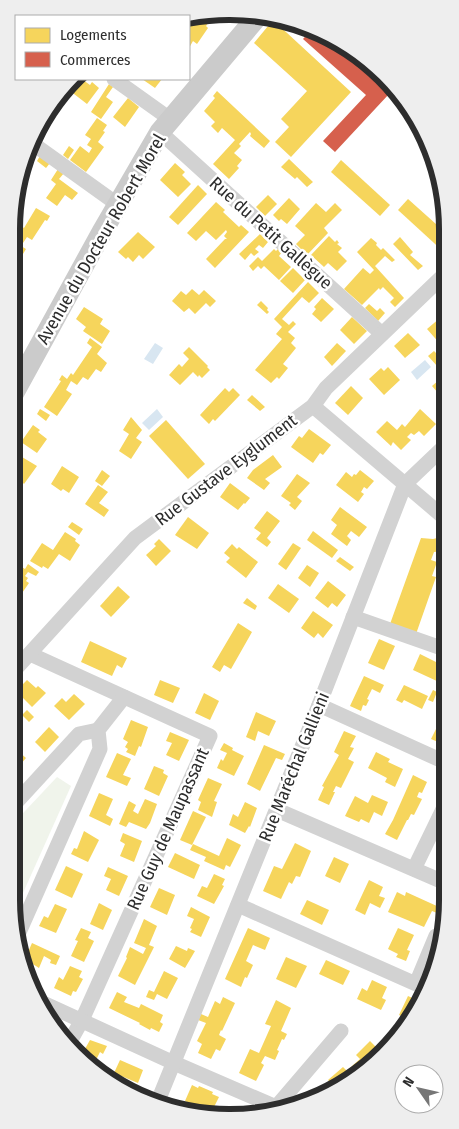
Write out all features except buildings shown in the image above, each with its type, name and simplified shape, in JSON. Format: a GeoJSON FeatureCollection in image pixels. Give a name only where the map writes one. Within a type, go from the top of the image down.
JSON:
{"type":"FeatureCollection","features":[{"type":"Feature","properties":{"kind":"street","name":"Avenue du Docteur Robert Morel"},"geometry":{"type":"LineString","coordinates":[[20,382],[118,204],[165,126],[254,22]]}},
{"type":"Feature","properties":{"kind":"street","name":"Rue du Petit Gallègue"},"geometry":{"type":"LineString","coordinates":[[115,80],[382,334]]}},
{"type":"Feature","properties":{"kind":"street"},"geometry":{"type":"LineString","coordinates":[[37,147],[118,204]]}},
{"type":"Feature","properties":{"kind":"street","name":"Rue Gustave Eyglument"},"geometry":{"type":"LineString","coordinates":[[20,665],[135,538],[313,406],[326,388],[439,280]]}},
{"type":"Feature","properties":{"kind":"street"},"geometry":{"type":"LineString","coordinates":[[313,406],[439,513]]}},
{"type":"Feature","properties":{"kind":"street","name":"Rue Maréchal Gallieni"},"geometry":{"type":"LineString","coordinates":[[160,1097],[320,705],[405,484],[439,451]]}},
{"type":"Feature","properties":{"kind":"street"},"geometry":{"type":"LineString","coordinates":[[353,617],[439,647]]}},
{"type":"Feature","properties":{"kind":"street","name":"Rue Guy de Maupassant"},"geometry":{"type":"LineString","coordinates":[[30,654],[210,736],[82,1020]]}},
{"type":"Feature","properties":{"kind":"street"},"geometry":{"type":"LineString","coordinates":[[20,798],[79,734],[98,730],[124,697]]}},
{"type":"Feature","properties":{"kind":"street"},"geometry":{"type":"LineString","coordinates":[[320,705],[439,759]]}},
{"type":"Feature","properties":{"kind":"street"},"geometry":{"type":"LineString","coordinates":[[22,926],[100,749],[98,730]]}},
{"type":"Feature","properties":{"kind":"street"},"geometry":{"type":"LineString","coordinates":[[277,810],[439,880]]}},
{"type":"Feature","properties":{"kind":"street"},"geometry":{"type":"LineString","coordinates":[[414,869],[439,819]]}},
{"type":"Feature","properties":{"kind":"street"},"geometry":{"type":"LineString","coordinates":[[238,906],[416,984],[435,937]]}},
{"type":"Feature","properties":{"kind":"street"},"geometry":{"type":"LineString","coordinates":[[49,1005],[271,1105]]}},
{"type":"Feature","properties":{"kind":"street"},"geometry":{"type":"LineString","coordinates":[[72,1038],[82,1020]]}},
{"type":"Feature","properties":{"kind":"street"},"geometry":{"type":"LineString","coordinates":[[279,1103],[341,1031]]}},
{"type":"Feature","properties":{"kind":"shaded area"},"geometry":{"type":"Polygon","coordinates":[[[155,343],[163,348],[153,364],[144,359],[155,343]]]}},
{"type":"Feature","properties":{"kind":"shaded area"},"geometry":{"type":"Polygon","coordinates":[[[425,360],[431,367],[417,380],[411,372],[425,360]]]}},
{"type":"Feature","properties":{"kind":"shaded area"},"geometry":{"type":"Polygon","coordinates":[[[157,409],[163,417],[149,430],[142,423],[157,409]]]}},
{"type":"Feature","properties":{"kind":"shaded area"},"geometry":{"type":"Polygon","coordinates":[[[57,777],[71,786],[20,900],[20,816],[57,777]]]}}]}
